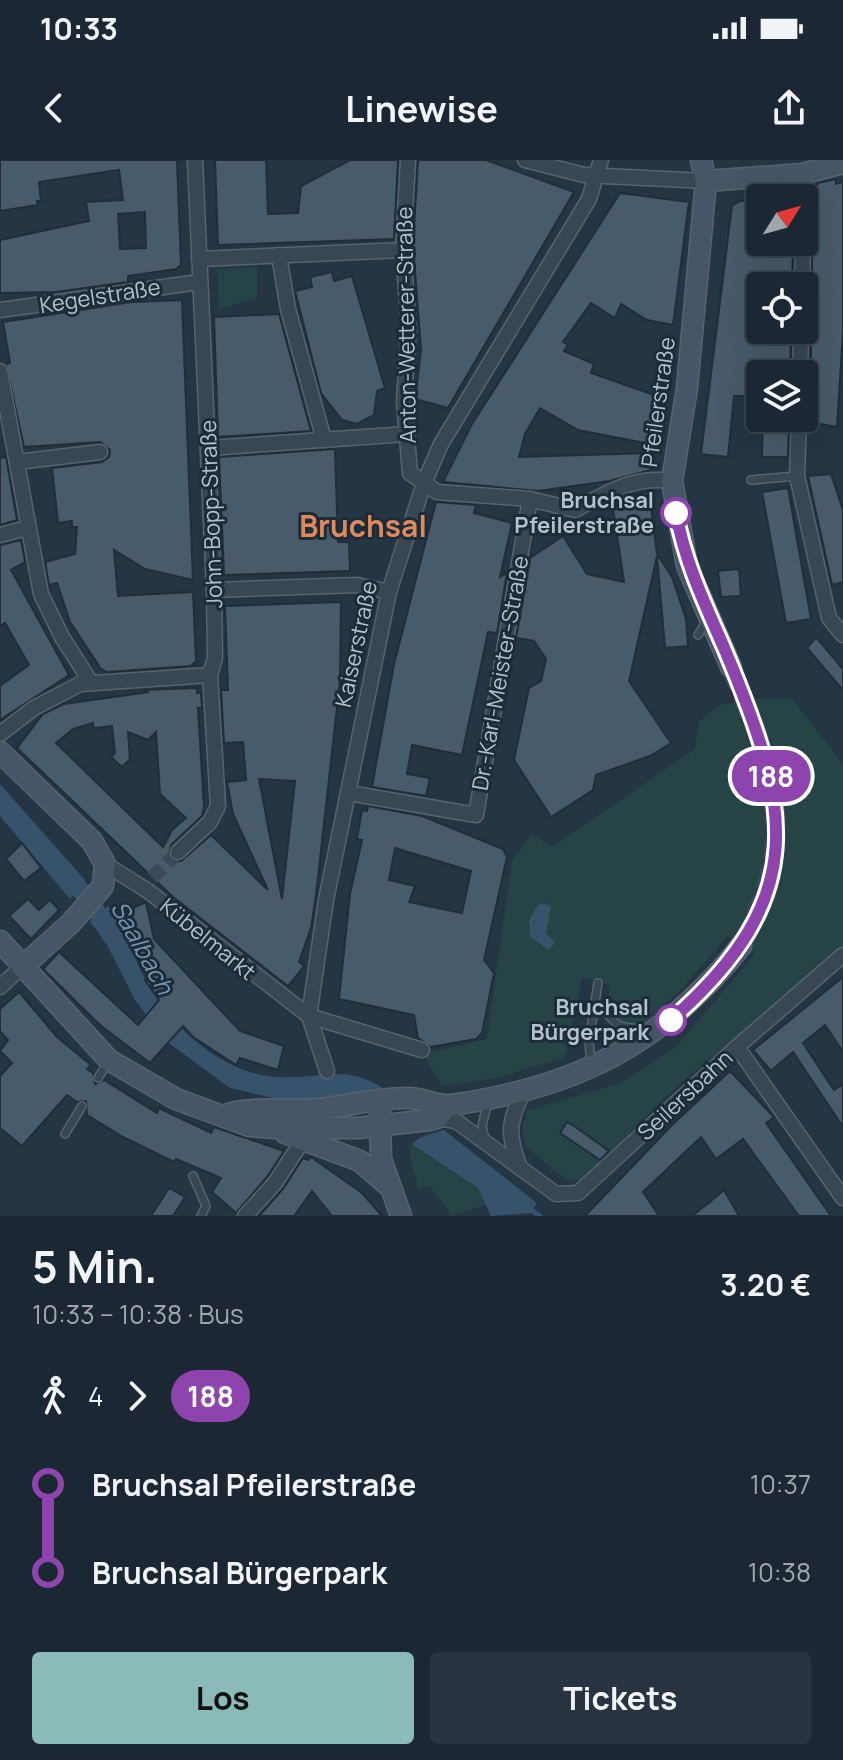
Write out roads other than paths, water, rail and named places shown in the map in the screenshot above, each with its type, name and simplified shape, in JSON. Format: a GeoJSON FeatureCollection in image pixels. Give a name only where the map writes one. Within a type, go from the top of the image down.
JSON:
{"type":"FeatureCollection","features":[{"type":"Feature","properties":{"kind":"main road"},"geometry":{"type":"LineString","coordinates":[[701,160],[706,181],[843,163]]}},
{"type":"Feature","properties":{"kind":"main road","name":"Pfeilerstraße"},"geometry":{"type":"LineString","coordinates":[[706,181],[687,388],[672,481],[682,546],[731,667]]}},
{"type":"Feature","properties":{"kind":"main road"},"geometry":{"type":"LineString","coordinates":[[0,752],[92,841],[105,864],[103,886],[71,923],[22,967]]}},
{"type":"Feature","properties":{"kind":"main road"},"geometry":{"type":"LineString","coordinates":[[0,941],[104,1069],[249,1126],[274,1128],[438,1114],[591,1068],[647,1039],[661,1028],[701,992],[741,946]]}},
{"type":"Feature","properties":{"kind":"main road"},"geometry":{"type":"LineString","coordinates":[[381,1118],[404,1099],[438,1114]]}},
{"type":"Feature","properties":{"kind":"main road"},"geometry":{"type":"LineString","coordinates":[[223,1116],[237,1109],[281,1112],[356,1104],[381,1118]]}},
{"type":"Feature","properties":{"kind":"main road"},"geometry":{"type":"LineString","coordinates":[[381,1118],[381,1159],[401,1216]]}},
{"type":"Feature","properties":{"kind":"main road"},"geometry":{"type":"LineString","coordinates":[[274,1128],[360,1161],[390,1187]]}},
{"type":"Feature","properties":{"kind":"street","name":"John-Bopp-Straße"},"geometry":{"type":"LineString","coordinates":[[178,852],[210,822],[218,806],[210,675],[215,658],[209,448],[195,160]]}},
{"type":"Feature","properties":{"kind":"street","name":"Anton-Wetterer-Straße"},"geometry":{"type":"LineString","coordinates":[[408,160],[403,250],[409,329],[404,401],[410,473],[424,483]]}},
{"type":"Feature","properties":{"kind":"street"},"geometry":{"type":"LineString","coordinates":[[525,160],[598,177],[706,181]]}},
{"type":"Feature","properties":{"kind":"street","name":"Kaiserstraße"},"geometry":{"type":"LineString","coordinates":[[309,1016],[326,900],[389,592],[424,483],[441,444],[589,199],[601,160]]}},
{"type":"Feature","properties":{"kind":"street"},"geometry":{"type":"LineString","coordinates":[[199,259],[403,250]]}},
{"type":"Feature","properties":{"kind":"street"},"geometry":{"type":"LineString","coordinates":[[279,255],[288,309],[324,440]]}},
{"type":"Feature","properties":{"kind":"street","name":"Kegelstraße"},"geometry":{"type":"LineString","coordinates":[[0,310],[199,282]]}},
{"type":"Feature","properties":{"kind":"street"},"geometry":{"type":"LineString","coordinates":[[0,371],[41,594],[62,637],[90,681]]}},
{"type":"Feature","properties":{"kind":"street"},"geometry":{"type":"LineString","coordinates":[[799,432],[797,476],[829,618],[843,635]]}},
{"type":"Feature","properties":{"kind":"street"},"geometry":{"type":"LineString","coordinates":[[209,448],[407,434]]}},
{"type":"Feature","properties":{"kind":"street"},"geometry":{"type":"LineString","coordinates":[[17,462],[100,452]]}},
{"type":"Feature","properties":{"kind":"street"},"geometry":{"type":"LineString","coordinates":[[424,483],[437,492],[530,499],[575,510],[622,484],[653,479],[672,481]]}},
{"type":"Feature","properties":{"kind":"street","name":"Dr.-Karl-Meister-Straße"},"geometry":{"type":"LineString","coordinates":[[349,793],[476,815],[530,499]]}},
{"type":"Feature","properties":{"kind":"street"},"geometry":{"type":"LineString","coordinates":[[0,535],[27,528]]}},
{"type":"Feature","properties":{"kind":"street"},"geometry":{"type":"LineString","coordinates":[[214,590],[357,585],[389,592]]}},
{"type":"Feature","properties":{"kind":"street"},"geometry":{"type":"LineString","coordinates":[[0,734],[34,708],[90,681],[210,675]]}},
{"type":"Feature","properties":{"kind":"street","name":"Kübelmarkt"},"geometry":{"type":"LineString","coordinates":[[105,864],[148,884],[309,1016]]}},
{"type":"Feature","properties":{"kind":"street","name":"Seilersbahn"},"geometry":{"type":"LineString","coordinates":[[438,1114],[486,1139],[520,1169],[556,1194],[578,1193],[843,955]]}},
{"type":"Feature","properties":{"kind":"street"},"geometry":{"type":"LineString","coordinates":[[0,987],[22,967]]}},
{"type":"Feature","properties":{"kind":"street"},"geometry":{"type":"LineString","coordinates":[[309,1016],[422,1050]]}},
{"type":"Feature","properties":{"kind":"street"},"geometry":{"type":"LineString","coordinates":[[309,1016],[327,1071]]}},
{"type":"Feature","properties":{"kind":"street"},"geometry":{"type":"LineString","coordinates":[[737,1047],[843,1198]]}},
{"type":"Feature","properties":{"kind":"street"},"geometry":{"type":"LineString","coordinates":[[520,1169],[510,1140],[510,1119],[524,1090]]}},
{"type":"Feature","properties":{"kind":"street"},"geometry":{"type":"LineString","coordinates":[[245,1216],[275,1183],[303,1140]]}},
{"type":"Feature","properties":{"kind":"lane"},"geometry":{"type":"LineString","coordinates":[[751,480],[797,476]]}},
{"type":"Feature","properties":{"kind":"lane"},"geometry":{"type":"LineString","coordinates":[[698,635],[710,617]]}},
{"type":"Feature","properties":{"kind":"lane"},"geometry":{"type":"LineString","coordinates":[[591,1068],[589,1041],[598,983]]}},
{"type":"Feature","properties":{"kind":"lane"},"geometry":{"type":"LineString","coordinates":[[595,1002],[619,1026],[641,1031],[661,1028]]}},
{"type":"Feature","properties":{"kind":"lane"},"geometry":{"type":"LineString","coordinates":[[486,1139],[484,1109],[493,1096]]}},
{"type":"Feature","properties":{"kind":"lane"},"geometry":{"type":"LineString","coordinates":[[65,1134],[82,1106]]}},
{"type":"Feature","properties":{"kind":"lane"},"geometry":{"type":"LineString","coordinates":[[193,1176],[206,1206],[201,1216]]}},
{"type":"Feature","properties":{"kind":"water"},"geometry":{"type":"Polygon","coordinates":[[[0,784],[85,880],[70,899],[0,816],[0,784]]]}},
{"type":"Feature","properties":{"kind":"water"},"geometry":{"type":"Polygon","coordinates":[[[544,903],[551,906],[546,933],[555,943],[548,950],[530,936],[529,920],[538,905],[544,903]]]}},
{"type":"Feature","properties":{"kind":"water"},"geometry":{"type":"Polygon","coordinates":[[[108,906],[119,922],[154,995],[198,1044],[236,1067],[256,1074],[292,1077],[343,1074],[368,1080],[383,1088],[313,1099],[277,1099],[230,1088],[166,1041],[135,1000],[104,939],[90,922],[108,906]]]}},
{"type":"Feature","properties":{"kind":"water"},"geometry":{"type":"Polygon","coordinates":[[[444,1130],[537,1203],[531,1213],[491,1216],[478,1188],[412,1144],[421,1137],[444,1130]]]}},
{"type":"Feature","properties":{"kind":"waterway","name":"Saalbach"},"geometry":{"type":"LineString","coordinates":[[62,869],[91,902],[111,936]]}},
{"type":"Feature","properties":{"kind":"waterway"},"geometry":{"type":"LineString","coordinates":[[528,1208],[540,1216]]}},
{"type":"Feature","properties":{"kind":"tunnel"},"geometry":{"type":"LineString","coordinates":[[731,667],[759,740],[775,806],[771,871],[741,946]]}},
{"type":"Feature","properties":{"kind":"tunnel"},"geometry":{"type":"LineString","coordinates":[[152,878],[178,852]]}},
{"type":"Feature","properties":{"kind":"place","name":"Bruchsal Pfeilerstraße"},"geometry":{"type":"Point","coordinates":[676,513]}},
{"type":"Feature","properties":{"kind":"place","name":"Bruchsal Bürgerpark"},"geometry":{"type":"Point","coordinates":[671,1020]}},
{"type":"Feature","properties":{"kind":"district","name":"Bruchsal"},"geometry":{"type":"Point","coordinates":[363,525]}}]}
